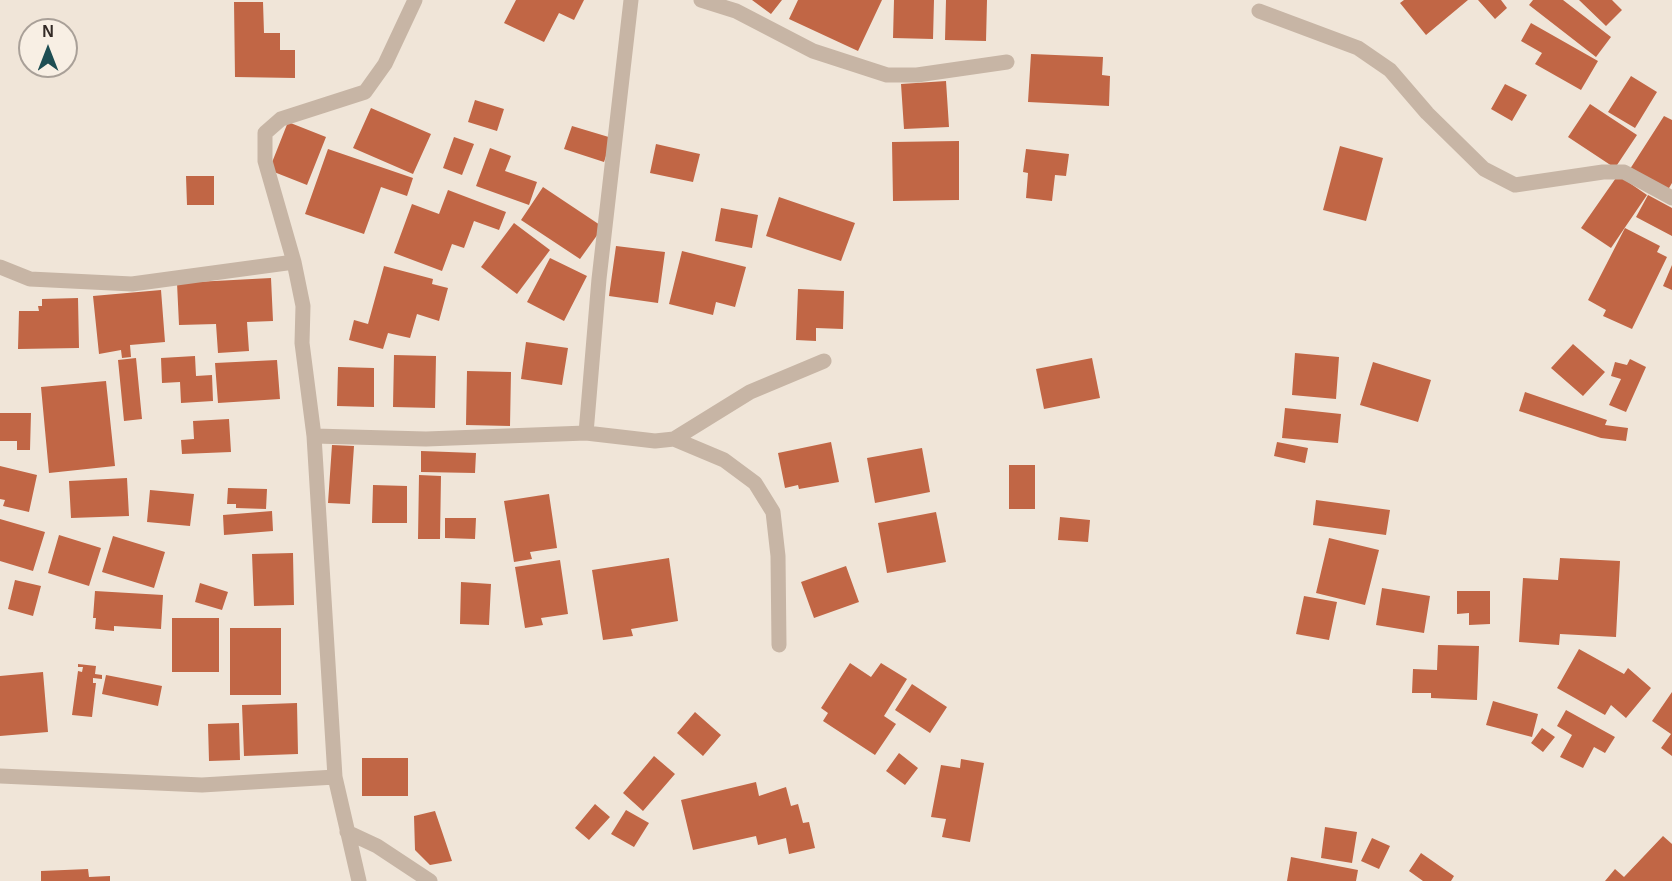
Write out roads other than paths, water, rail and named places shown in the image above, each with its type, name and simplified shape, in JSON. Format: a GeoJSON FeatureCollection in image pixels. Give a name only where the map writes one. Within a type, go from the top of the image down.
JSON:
{"type":"FeatureCollection","features":[{"type":"Feature","properties":{"kind":"street"},"geometry":{"type":"LineString","coordinates":[[359,881],[335,777],[314,436],[302,343],[303,306],[294,262],[265,161],[265,133],[281,119],[365,93],[385,64],[415,0]]}},
{"type":"Feature","properties":{"kind":"street"},"geometry":{"type":"LineString","coordinates":[[586,433],[599,279],[631,0]]}},
{"type":"Feature","properties":{"kind":"street"},"geometry":{"type":"LineString","coordinates":[[701,0],[736,11],[813,51],[887,75],[917,75],[1007,62]]}},
{"type":"Feature","properties":{"kind":"street"},"geometry":{"type":"LineString","coordinates":[[1258,11],[1366,54],[1390,70],[1427,113],[1484,169],[1515,185],[1603,172],[1624,172],[1672,198]]}},
{"type":"Feature","properties":{"kind":"street"},"geometry":{"type":"LineString","coordinates":[[0,267],[30,279],[132,284],[294,262]]}},
{"type":"Feature","properties":{"kind":"street"},"geometry":{"type":"LineString","coordinates":[[314,436],[426,439],[586,433],[655,441],[674,439],[750,392],[825,361]]}},
{"type":"Feature","properties":{"kind":"street"},"geometry":{"type":"LineString","coordinates":[[674,439],[723,460],[755,483],[773,512],[778,556],[779,645]]}},
{"type":"Feature","properties":{"kind":"street"},"geometry":{"type":"LineString","coordinates":[[0,776],[202,785],[335,777]]}},
{"type":"Feature","properties":{"kind":"street"},"geometry":{"type":"LineString","coordinates":[[347,832],[377,846],[430,881]]}}]}
